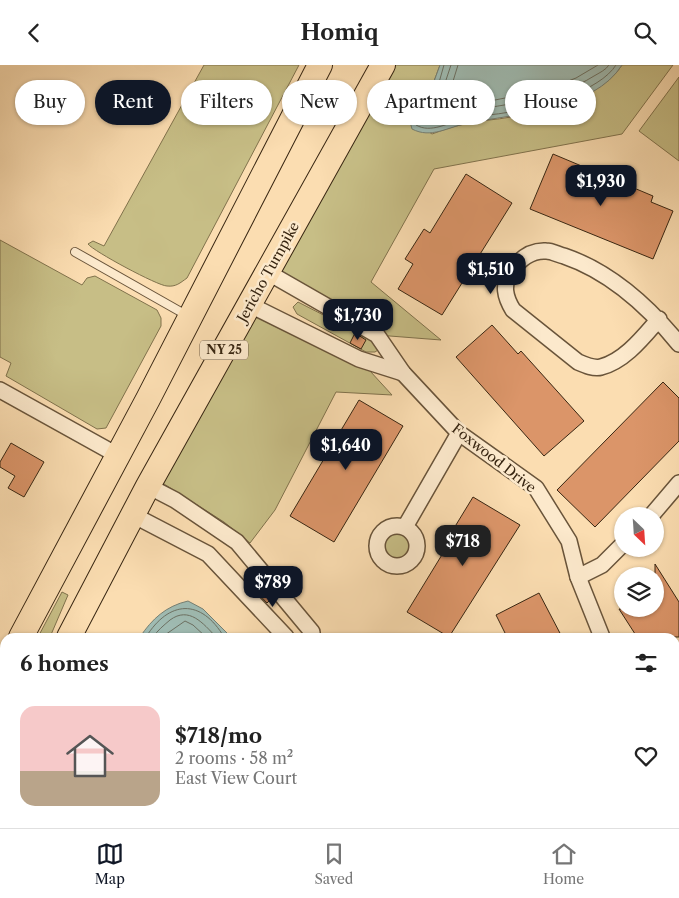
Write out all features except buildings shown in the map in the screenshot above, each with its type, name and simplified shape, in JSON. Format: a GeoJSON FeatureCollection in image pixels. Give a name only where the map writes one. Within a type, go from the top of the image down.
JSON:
{"type":"FeatureCollection","features":[{"type":"Feature","properties":{"kind":"main road","name":"NY 25"},"geometry":{"type":"LineString","coordinates":[[23,633],[190,317],[320,65]]}},
{"type":"Feature","properties":{"kind":"main road","name":"Jericho Turnpike"},"geometry":{"type":"LineString","coordinates":[[71,633],[148,486],[383,65]]}},
{"type":"Feature","properties":{"kind":"street"},"geometry":{"type":"LineString","coordinates":[[659,319],[635,345],[613,362],[601,367],[591,367],[578,362],[513,310],[507,300],[505,287],[509,275],[517,263],[531,253],[546,251],[574,259],[617,283],[659,319],[679,344]]}},
{"type":"Feature","properties":{"kind":"street","name":"Foxwood Drive"},"geometry":{"type":"LineString","coordinates":[[267,272],[377,335],[403,373],[458,433],[536,488],[569,541],[578,577],[600,633]]}},
{"type":"Feature","properties":{"kind":"street","name":"Foxwood Drive"},"geometry":{"type":"LineString","coordinates":[[250,305],[359,359],[403,373]]}},
{"type":"Feature","properties":{"kind":"street"},"geometry":{"type":"LineString","coordinates":[[0,390],[117,455]]}},
{"type":"Feature","properties":{"kind":"street"},"geometry":{"type":"LineString","coordinates":[[404,527],[458,433]]}},
{"type":"Feature","properties":{"kind":"street"},"geometry":{"type":"LineString","coordinates":[[659,507],[679,483]]}},
{"type":"Feature","properties":{"kind":"street"},"geometry":{"type":"LineString","coordinates":[[148,486],[182,505],[237,542],[312,633]]}},
{"type":"Feature","properties":{"kind":"street"},"geometry":{"type":"LineString","coordinates":[[133,515],[208,554],[282,633]]}},
{"type":"Feature","properties":{"kind":"street"},"geometry":{"type":"LineString","coordinates":[[578,577],[602,565],[614,553]]}},
{"type":"Feature","properties":{"kind":"lane"},"geometry":{"type":"LineString","coordinates":[[74,252],[190,317]]}},
{"type":"Feature","properties":{"kind":"shaded area"},"geometry":{"type":"Polygon","coordinates":[[[204,65],[299,65],[291,80],[282,80],[282,97],[272,116],[272,80],[196,80],[204,65]]]}},
{"type":"Feature","properties":{"kind":"shaded area"},"geometry":{"type":"Polygon","coordinates":[[[385,65],[440,65],[434,80],[376,80],[385,65]]]}},
{"type":"Feature","properties":{"kind":"shaded area"},"geometry":{"type":"Polygon","coordinates":[[[622,65],[673,65],[622,134],[434,169],[371,282],[441,340],[377,335],[267,272],[351,125],[357,125],[357,114],[367,97],[367,125],[419,125],[432,134],[462,125],[495,125],[495,119],[505,118],[505,125],[596,125],[596,89],[613,76],[622,65]]]}},
{"type":"Feature","properties":{"kind":"shaded area"},"geometry":{"type":"Polygon","coordinates":[[[679,77],[679,161],[639,131],[679,77]]]}},
{"type":"Feature","properties":{"kind":"shaded area"},"geometry":{"type":"Polygon","coordinates":[[[181,107],[181,125],[267,125],[187,278],[175,285],[167,286],[126,268],[101,254],[88,244],[93,241],[104,246],[181,107]]]}},
{"type":"Feature","properties":{"kind":"shaded area"},"geometry":{"type":"Polygon","coordinates":[[[0,240],[82,285],[87,278],[95,276],[157,310],[161,318],[161,326],[106,428],[97,429],[6,376],[11,363],[0,357],[0,240]]]}},
{"type":"Feature","properties":{"kind":"shaded area"},"geometry":{"type":"Polygon","coordinates":[[[298,302],[374,341],[378,350],[366,352],[297,314],[293,307],[298,302]]]}},
{"type":"Feature","properties":{"kind":"shaded area"},"geometry":{"type":"Polygon","coordinates":[[[250,305],[359,359],[392,395],[336,392],[275,510],[250,543],[224,522],[153,477],[250,305]]]}},
{"type":"Feature","properties":{"kind":"shaded area"},"geometry":{"type":"Polygon","coordinates":[[[397,531],[408,535],[412,546],[408,557],[397,561],[386,557],[382,546],[386,535],[397,531]]]}},
{"type":"Feature","properties":{"kind":"shaded area"},"geometry":{"type":"Polygon","coordinates":[[[62,592],[68,595],[52,633],[40,633],[62,592]]]}},
{"type":"Feature","properties":{"kind":"water"},"geometry":{"type":"Polygon","coordinates":[[[440,65],[622,65],[609,80],[596,90],[596,80],[505,80],[505,117],[495,119],[495,80],[434,80],[440,65]]]}},
{"type":"Feature","properties":{"kind":"water"},"geometry":{"type":"Polygon","coordinates":[[[411,125],[461,125],[433,133],[419,132],[412,129],[411,125]]]}},
{"type":"Feature","properties":{"kind":"water"},"geometry":{"type":"Polygon","coordinates":[[[188,601],[203,609],[227,633],[143,633],[160,614],[180,603],[188,601]]]}}]}
